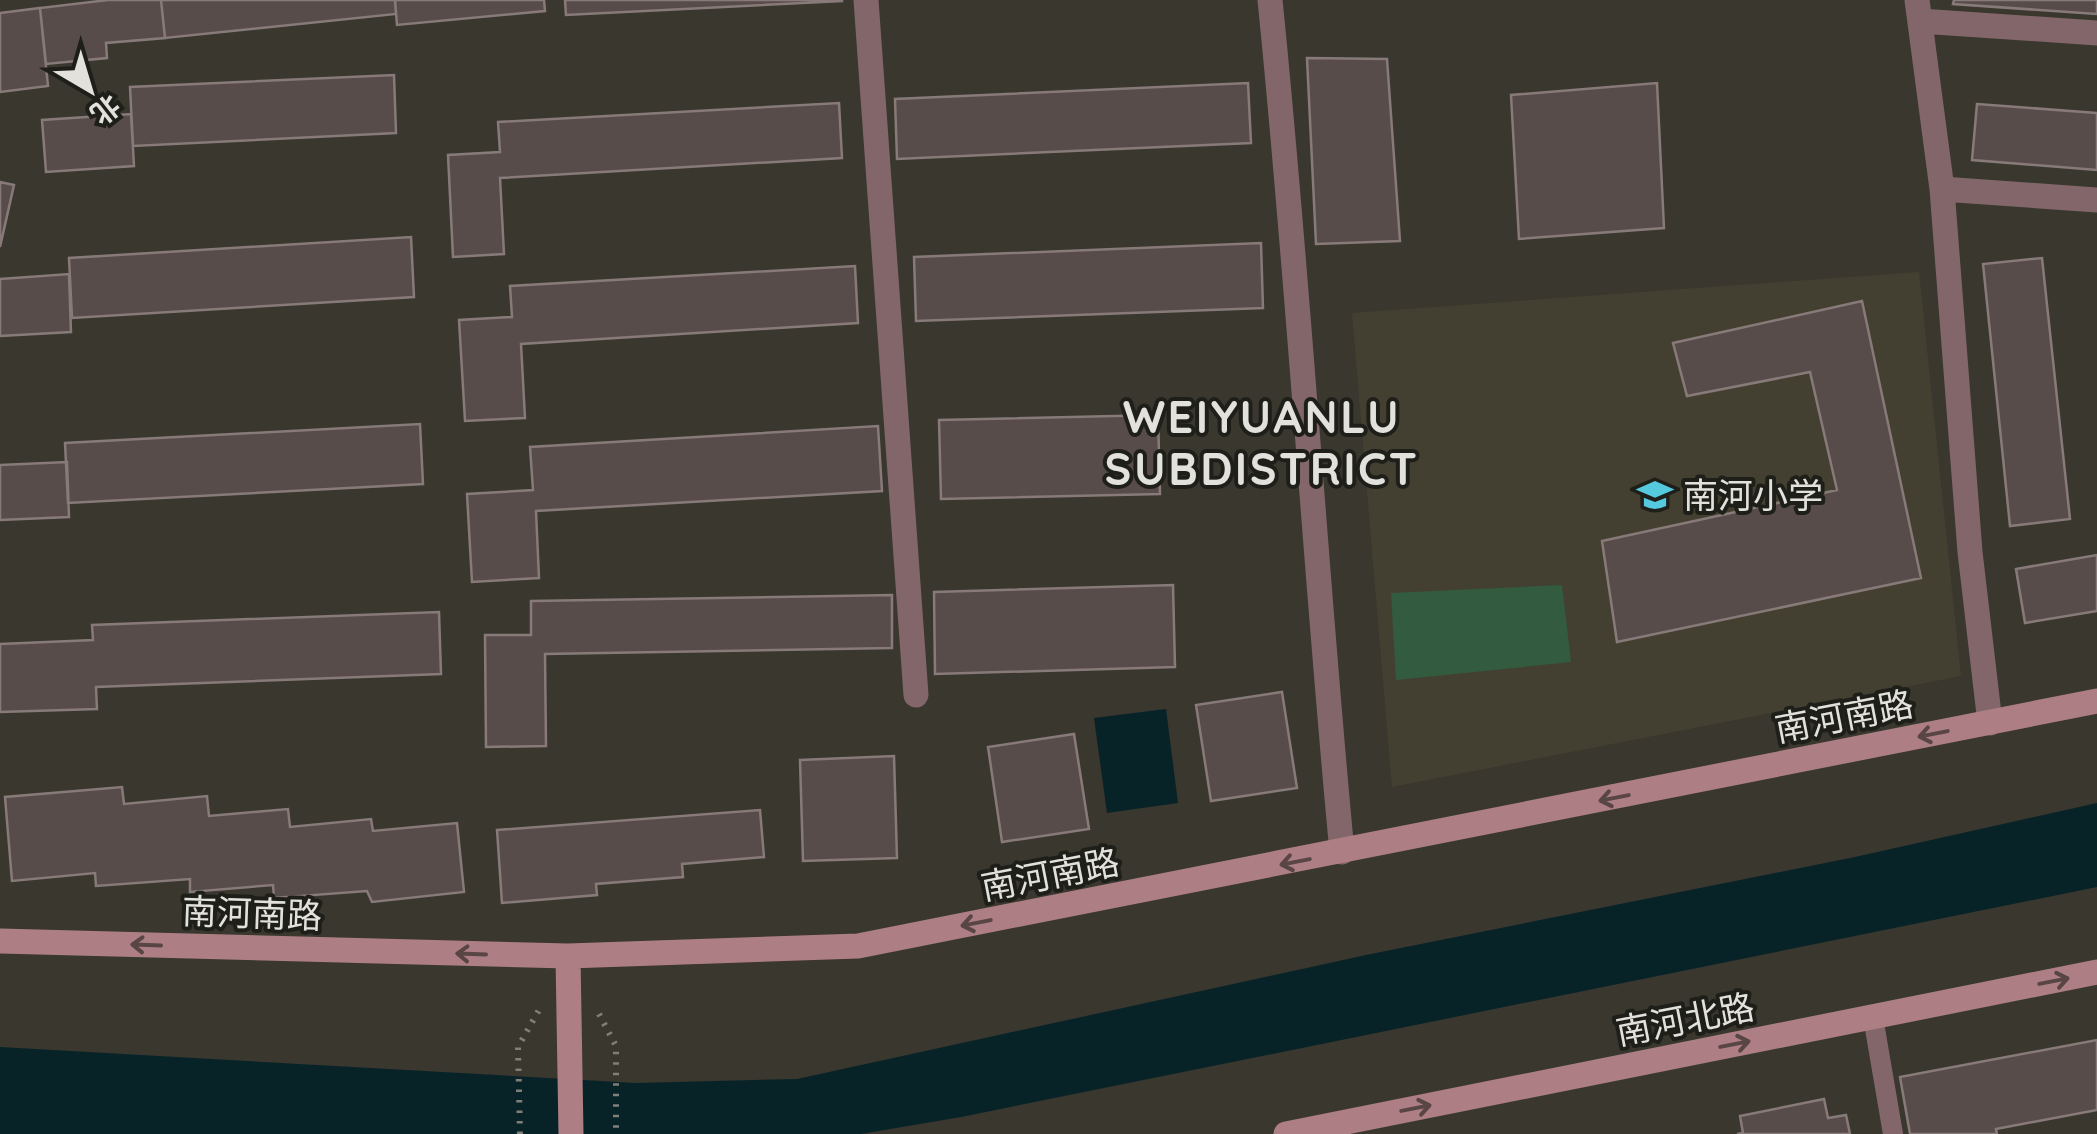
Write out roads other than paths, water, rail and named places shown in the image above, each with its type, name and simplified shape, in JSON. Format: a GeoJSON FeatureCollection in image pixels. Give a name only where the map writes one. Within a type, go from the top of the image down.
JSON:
{"type":"FeatureCollection","features":[{"type":"Feature","properties":{"kind":"street"},"geometry":{"type":"LineString","coordinates":[[866,0],[916,695]]}},
{"type":"Feature","properties":{"kind":"street"},"geometry":{"type":"LineString","coordinates":[[1270,0],[1290,191],[1320,616],[1342,852]]}},
{"type":"Feature","properties":{"kind":"street"},"geometry":{"type":"LineString","coordinates":[[1990,723],[1970,552],[1942,189],[1919,10],[2097,33]]}},
{"type":"Feature","properties":{"kind":"street"},"geometry":{"type":"LineString","coordinates":[[1942,189],[2097,200]]}},
{"type":"Feature","properties":{"kind":"street","name":"南河南路"},"geometry":{"type":"LineString","coordinates":[[0,941],[568,956],[858,946],[2097,701]]}},
{"type":"Feature","properties":{"kind":"street"},"geometry":{"type":"LineString","coordinates":[[568,956],[571,1134]]}},
{"type":"Feature","properties":{"kind":"street","name":"南河北路"},"geometry":{"type":"LineString","coordinates":[[1286,1134],[2097,972]]}},
{"type":"Feature","properties":{"kind":"lane"},"geometry":{"type":"LineString","coordinates":[[1872,1017],[1893,1134]]}},
{"type":"Feature","properties":{"kind":"water"},"geometry":{"type":"Polygon","coordinates":[[[1166,709],[1178,803],[1107,813],[1094,718],[1166,709]]]}},
{"type":"Feature","properties":{"kind":"water"},"geometry":{"type":"Polygon","coordinates":[[[2097,803],[2097,887],[861,1134],[0,1134],[0,1047],[636,1083],[797,1079],[1366,955],[1855,857],[2097,803]]]}},
{"type":"Feature","properties":{"kind":"place","name":"南河小学"},"geometry":{"type":"Point","coordinates":[1655,495]}},
{"type":"Feature","properties":{"kind":"district","name":"WEIYUANLU SUBDISTRICT"},"geometry":{"type":"Point","coordinates":[1262,442]}}]}
